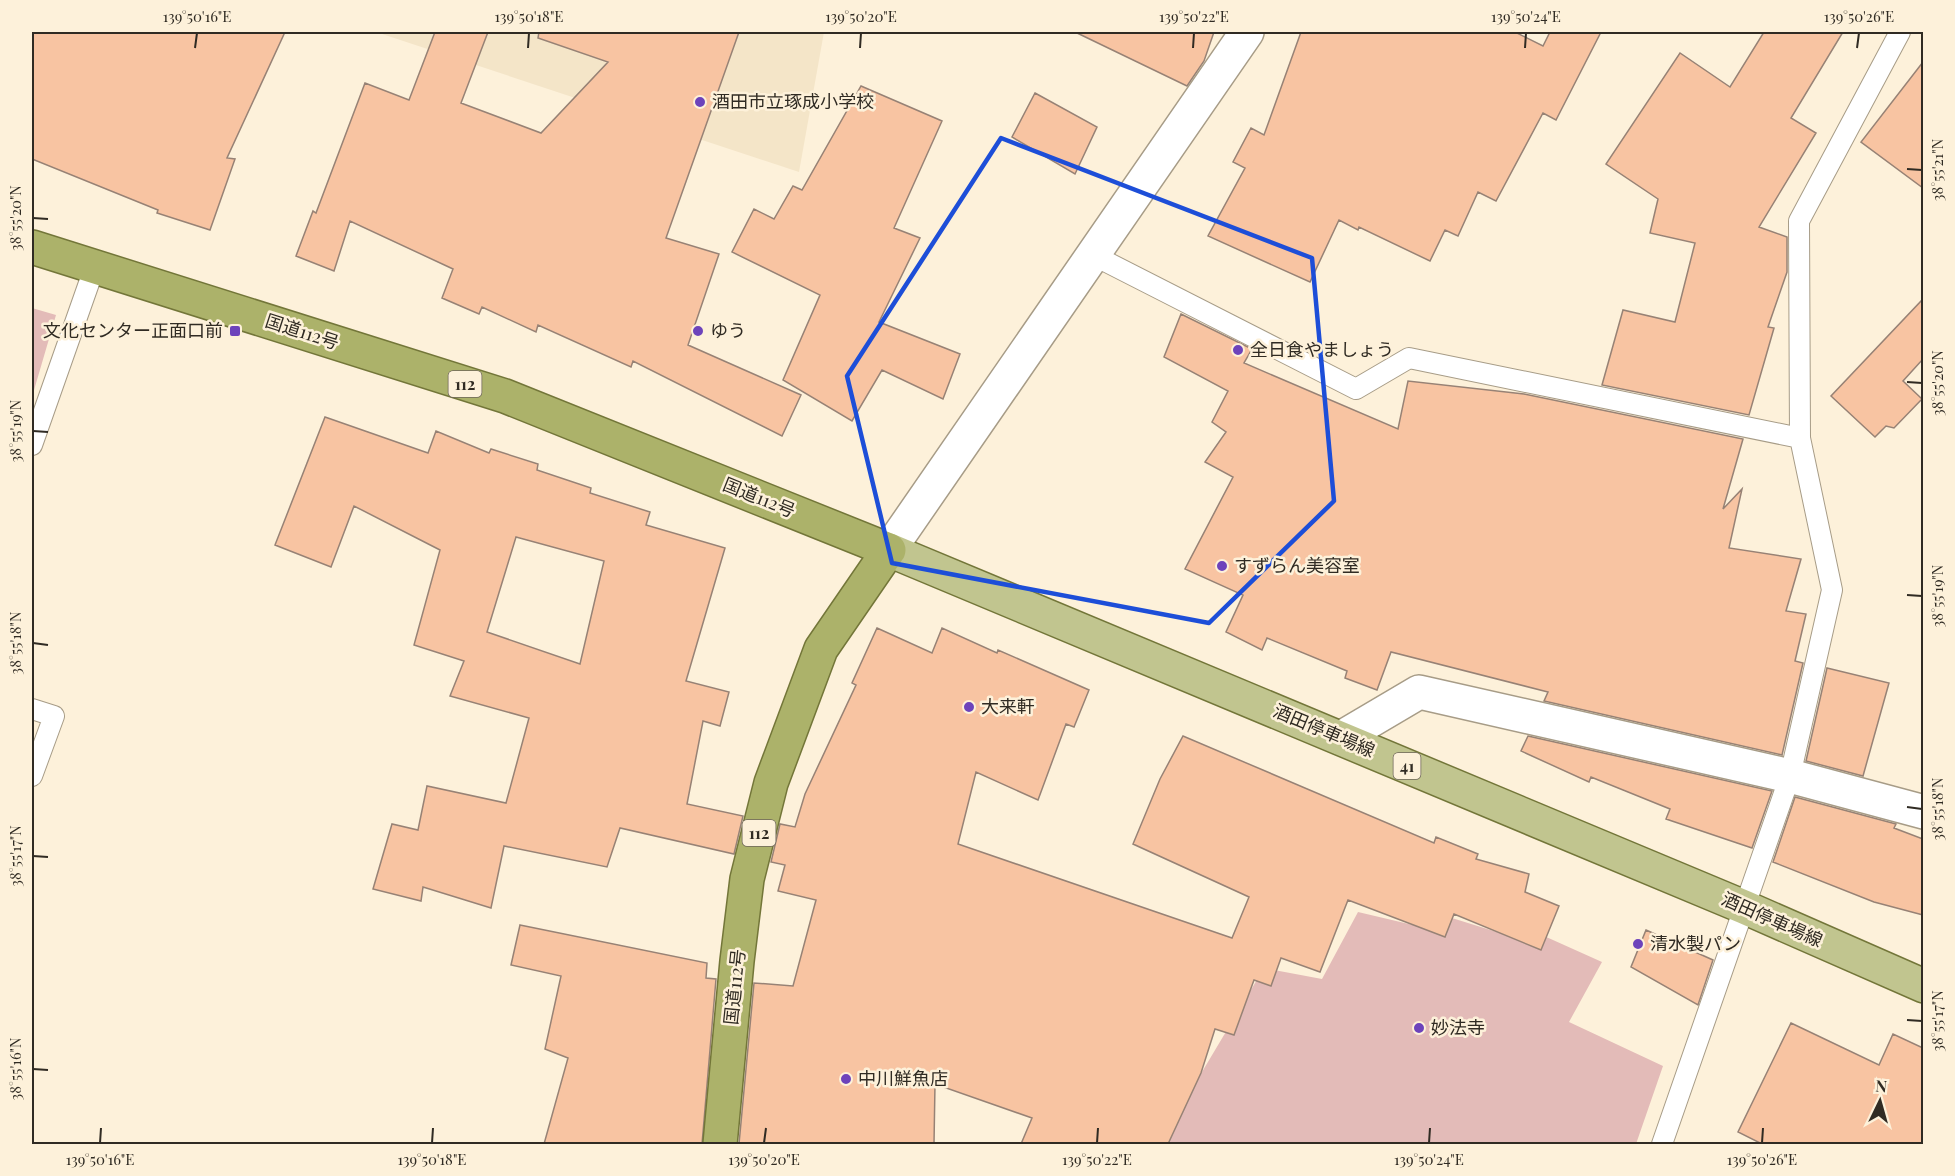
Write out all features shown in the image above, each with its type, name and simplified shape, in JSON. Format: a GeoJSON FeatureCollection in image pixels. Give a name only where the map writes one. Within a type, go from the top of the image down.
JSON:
{"type":"FeatureCollection","features":[{"type":"Feature","properties":{"kind":"highway","name":"国道112号"},"geometry":{"type":"LineString","coordinates":[[32,247],[505,396],[889,550],[821,649],[771,783],[746,891],[720,1144]]}},
{"type":"Feature","properties":{"kind":"main road","name":"酒田停車場線"},"geometry":{"type":"LineString","coordinates":[[889,550],[1744,907],[1923,986]]}},
{"type":"Feature","properties":{"kind":"street"},"geometry":{"type":"LineString","coordinates":[[889,550],[1247,32]]}},
{"type":"Feature","properties":{"kind":"street"},"geometry":{"type":"LineString","coordinates":[[1341,738],[1419,692],[1790,776],[1923,812]]}},
{"type":"Feature","properties":{"kind":"lane"},"geometry":{"type":"LineString","coordinates":[[1662,1144],[1790,776],[1832,590],[1800,438],[1799,221],[1900,32]]}},
{"type":"Feature","properties":{"kind":"lane"},"geometry":{"type":"LineString","coordinates":[[1093,255],[1356,389],[1409,358],[1800,438]]}},
{"type":"Feature","properties":{"kind":"lane"},"geometry":{"type":"LineString","coordinates":[[32,445],[95,266]]}},
{"type":"Feature","properties":{"kind":"lane"},"geometry":{"type":"LineString","coordinates":[[32,709],[54,716],[32,776]]}},
{"type":"Feature","properties":{"kind":"highlighted area"},"geometry":{"type":"Polygon","coordinates":[[[1001,138],[1312,258],[1334,501],[1209,623],[892,563],[847,376],[1001,138]]]}},
{"type":"Feature","properties":{"kind":"shaded area","name":"酒田市立琢成小学校"},"geometry":{"type":"Polygon","coordinates":[[[376,32],[824,32],[799,172],[376,32]]]}},
{"type":"Feature","properties":{"kind":"shaded area"},"geometry":{"type":"Polygon","coordinates":[[[32,308],[56,315],[32,397],[32,308]]]}},
{"type":"Feature","properties":{"kind":"shaded area","name":"妙法寺"},"geometry":{"type":"Polygon","coordinates":[[[1358,912],[1430,929],[1439,914],[1513,937],[1515,923],[1602,962],[1569,1022],[1663,1066],[1636,1144],[1159,1144],[1264,968],[1322,979],[1358,912]]]}},
{"type":"Feature","properties":{"kind":"building"},"geometry":{"type":"Polygon","coordinates":[[[32,32],[285,32],[227,158],[235,159],[210,230],[157,213],[158,210],[32,159],[32,32]]]}},
{"type":"Feature","properties":{"kind":"building"},"geometry":{"type":"Polygon","coordinates":[[[435,32],[488,32],[461,103],[541,133],[608,62],[538,38],[539,32],[739,32],[666,238],[719,254],[688,345],[801,395],[782,436],[633,361],[631,367],[538,325],[536,332],[482,307],[479,314],[442,298],[453,269],[350,221],[334,271],[296,256],[313,211],[316,213],[365,83],[409,100],[435,32]]]}},
{"type":"Feature","properties":{"kind":"building"},"geometry":{"type":"Polygon","coordinates":[[[1075,32],[1214,32],[1204,61],[1187,86],[1075,32]]]}},
{"type":"Feature","properties":{"kind":"building"},"geometry":{"type":"Polygon","coordinates":[[[1301,32],[1515,32],[1543,46],[1550,32],[1601,32],[1556,120],[1543,113],[1496,201],[1478,192],[1458,236],[1445,230],[1430,261],[1359,227],[1358,230],[1339,220],[1310,282],[1208,236],[1245,168],[1233,162],[1251,128],[1264,135],[1301,32]]]}},
{"type":"Feature","properties":{"kind":"building"},"geometry":{"type":"Polygon","coordinates":[[[1764,32],[1843,32],[1791,118],[1816,133],[1759,227],[1787,237],[1787,272],[1768,327],[1774,328],[1749,415],[1602,385],[1623,310],[1675,322],[1695,243],[1650,233],[1658,199],[1606,164],[1680,53],[1730,87],[1764,32]]]}},
{"type":"Feature","properties":{"kind":"building"},"geometry":{"type":"Polygon","coordinates":[[[1923,62],[1923,188],[1861,142],[1923,62]]]}},
{"type":"Feature","properties":{"kind":"building"},"geometry":{"type":"Polygon","coordinates":[[[861,86],[942,121],[894,228],[920,238],[879,322],[960,354],[943,399],[882,370],[852,421],[783,380],[820,295],[732,252],[754,209],[774,219],[793,186],[802,190],[861,86]]]}},
{"type":"Feature","properties":{"kind":"building"},"geometry":{"type":"Polygon","coordinates":[[[1035,93],[1097,127],[1075,174],[1012,137],[1035,93]]]}},
{"type":"Feature","properties":{"kind":"building"},"geometry":{"type":"Polygon","coordinates":[[[1923,299],[1923,359],[1903,381],[1922,399],[1894,428],[1886,426],[1875,437],[1831,396],[1923,299]]]}},
{"type":"Feature","properties":{"kind":"building"},"geometry":{"type":"Polygon","coordinates":[[[1181,314],[1252,349],[1244,363],[1398,429],[1408,381],[1524,394],[1743,439],[1723,509],[1742,489],[1729,548],[1801,559],[1786,611],[1806,614],[1795,661],[1803,663],[1782,755],[1544,701],[1548,692],[1391,652],[1377,690],[1345,678],[1347,671],[1267,638],[1262,650],[1226,632],[1243,595],[1185,569],[1233,477],[1205,462],[1226,432],[1212,422],[1228,391],[1164,357],[1181,314]]]}},
{"type":"Feature","properties":{"kind":"building"},"geometry":{"type":"Polygon","coordinates":[[[325,417],[428,453],[436,431],[489,453],[491,449],[538,464],[537,470],[591,488],[590,493],[650,512],[646,525],[725,548],[686,681],[729,692],[720,726],[703,721],[687,804],[743,816],[734,854],[620,828],[607,867],[504,846],[491,908],[423,887],[421,901],[373,889],[392,824],[418,830],[427,786],[506,803],[529,718],[450,696],[464,661],[414,645],[440,550],[354,506],[331,567],[275,545],[325,417]],[[516,537],[487,632],[580,664],[604,561],[516,537]]]}},
{"type":"Feature","properties":{"kind":"building"},"geometry":{"type":"Polygon","coordinates":[[[877,628],[932,653],[942,628],[1089,690],[1074,727],[1066,724],[1038,800],[976,772],[958,844],[1232,938],[1249,897],[1133,844],[1160,779],[1183,736],[1434,843],[1436,837],[1478,854],[1476,859],[1529,874],[1525,892],[1559,906],[1541,950],[1454,914],[1445,937],[1348,900],[1320,972],[1281,958],[1271,986],[1254,980],[1234,1035],[1215,1029],[1201,1073],[1168,1144],[1021,1144],[1032,1118],[935,1084],[934,1144],[739,1144],[754,983],[793,986],[816,900],[778,891],[785,865],[771,862],[780,824],[795,827],[805,794],[856,685],[852,683],[877,628]]]}},
{"type":"Feature","properties":{"kind":"building"},"geometry":{"type":"Polygon","coordinates":[[[1827,668],[1889,683],[1863,776],[1806,761],[1827,668]]]}},
{"type":"Feature","properties":{"kind":"building"},"geometry":{"type":"Polygon","coordinates":[[[1528,736],[1772,791],[1752,848],[1666,819],[1670,809],[1591,777],[1589,782],[1521,751],[1528,736]]]}},
{"type":"Feature","properties":{"kind":"building"},"geometry":{"type":"Polygon","coordinates":[[[1795,797],[1896,824],[1894,828],[1923,839],[1923,915],[1874,902],[1773,862],[1795,797]]]}},
{"type":"Feature","properties":{"kind":"building"},"geometry":{"type":"Polygon","coordinates":[[[520,925],[707,963],[706,978],[716,979],[702,1144],[544,1144],[568,1058],[545,1049],[561,976],[511,965],[520,925]]]}},
{"type":"Feature","properties":{"kind":"building"},"geometry":{"type":"Polygon","coordinates":[[[1646,930],[1713,960],[1698,1005],[1631,967],[1646,930]]]}},
{"type":"Feature","properties":{"kind":"building"},"geometry":{"type":"Polygon","coordinates":[[[1791,1023],[1879,1065],[1893,1034],[1923,1048],[1923,1144],[1762,1144],[1738,1132],[1791,1023]]]}},
{"type":"Feature","properties":{"kind":"place","name":"酒田市立琢成小学校"},"geometry":{"type":"Point","coordinates":[700,102]}},
{"type":"Feature","properties":{"kind":"place","name":"文化センター正面口前"},"geometry":{"type":"Point","coordinates":[235,331]}},
{"type":"Feature","properties":{"kind":"place","name":"ゆう"},"geometry":{"type":"Point","coordinates":[698,331]}},
{"type":"Feature","properties":{"kind":"place","name":"全日食やましょう"},"geometry":{"type":"Point","coordinates":[1238,350]}},
{"type":"Feature","properties":{"kind":"place","name":"すずらん美容室"},"geometry":{"type":"Point","coordinates":[1222,566]}},
{"type":"Feature","properties":{"kind":"place","name":"大来軒"},"geometry":{"type":"Point","coordinates":[969,707]}},
{"type":"Feature","properties":{"kind":"place","name":"清水製パン"},"geometry":{"type":"Point","coordinates":[1638,944]}},
{"type":"Feature","properties":{"kind":"place","name":"妙法寺"},"geometry":{"type":"Point","coordinates":[1419,1028]}},
{"type":"Feature","properties":{"kind":"place","name":"中川鮮魚店"},"geometry":{"type":"Point","coordinates":[846,1079]}}]}
